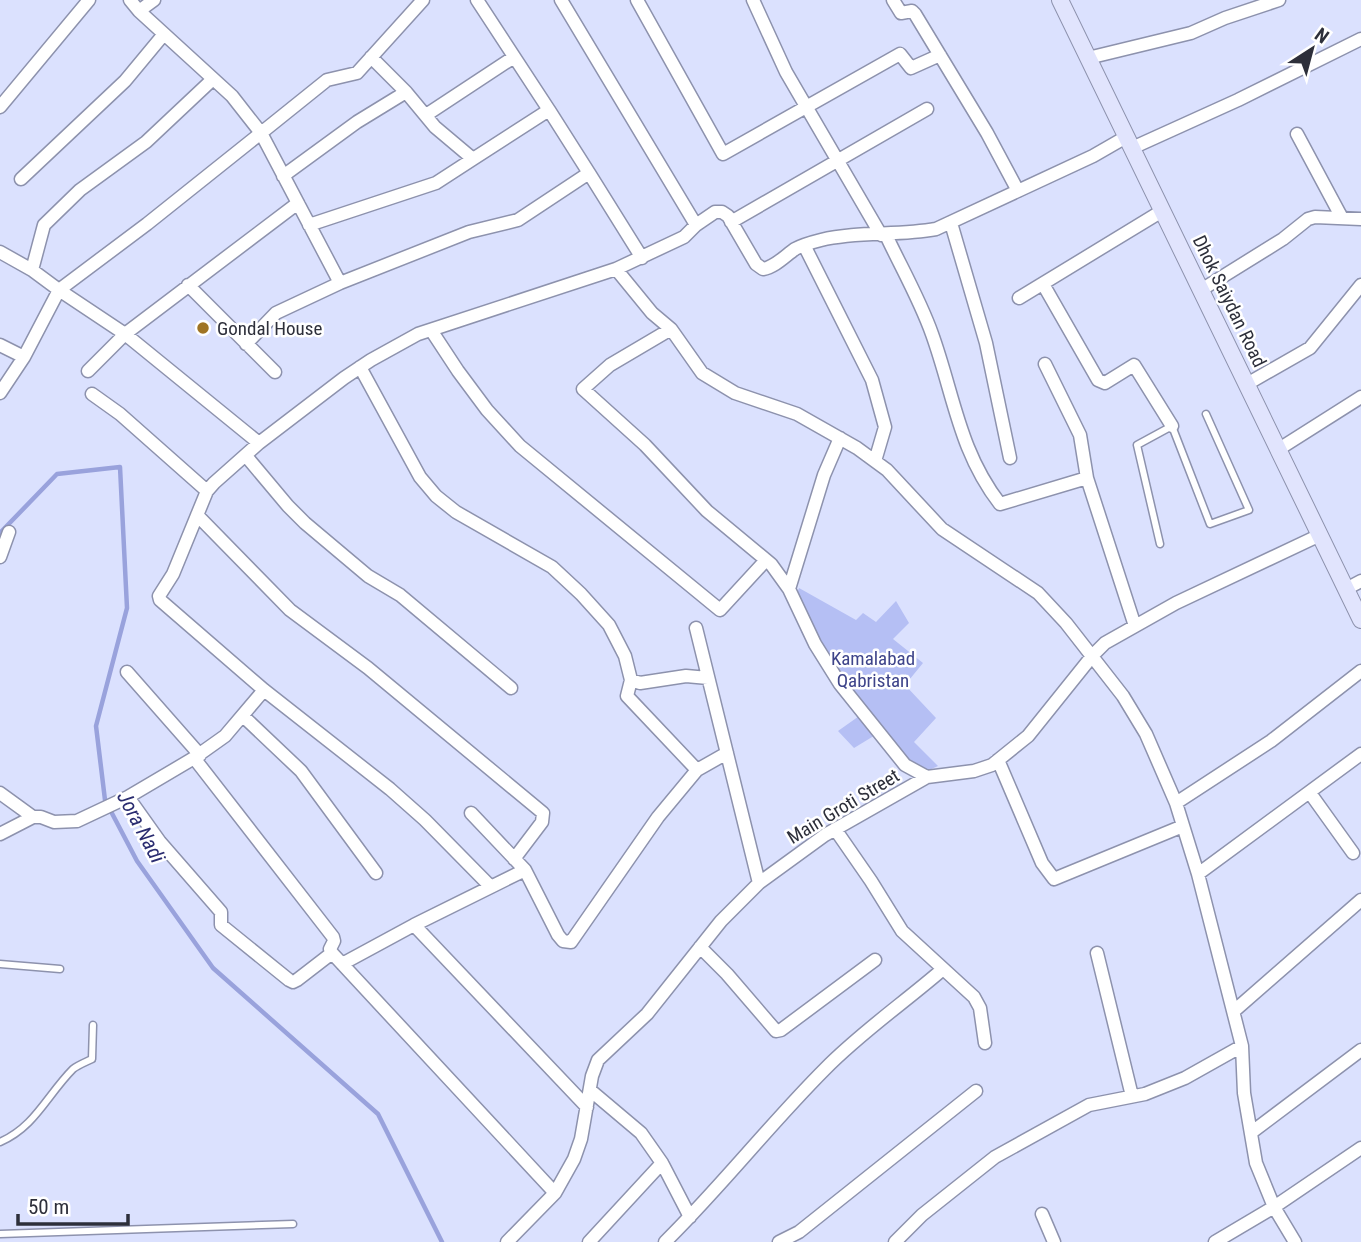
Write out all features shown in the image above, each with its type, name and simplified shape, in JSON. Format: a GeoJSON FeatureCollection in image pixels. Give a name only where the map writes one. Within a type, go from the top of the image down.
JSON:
{"type":"FeatureCollection","features":[{"type":"Feature","properties":{"kind":"main road","name":"Dhok Saiydan Road"},"geometry":{"type":"LineString","coordinates":[[1060,0],[1320,535],[1354,585],[1361,620]]}},
{"type":"Feature","properties":{"kind":"street"},"geometry":{"type":"LineString","coordinates":[[0,107],[89,0]]}},
{"type":"Feature","properties":{"kind":"street"},"geometry":{"type":"LineString","coordinates":[[130,0],[139,12],[232,96],[261,133],[340,283]]}},
{"type":"Feature","properties":{"kind":"street"},"geometry":{"type":"LineString","coordinates":[[139,12],[154,0]]}},
{"type":"Feature","properties":{"kind":"street"},"geometry":{"type":"LineString","coordinates":[[0,393],[24,357],[59,290],[147,224],[327,80],[357,73],[423,0]]}},
{"type":"Feature","properties":{"kind":"street"},"geometry":{"type":"LineString","coordinates":[[477,0],[642,258]]}},
{"type":"Feature","properties":{"kind":"street"},"geometry":{"type":"LineString","coordinates":[[561,0],[696,225]]}},
{"type":"Feature","properties":{"kind":"street"},"geometry":{"type":"LineString","coordinates":[[637,0],[723,154],[900,54],[911,68],[940,55]]}},
{"type":"Feature","properties":{"kind":"street"},"geometry":{"type":"LineString","coordinates":[[753,0],[786,72],[883,235],[931,332],[965,445],[984,482],[1000,504],[1087,478]]}},
{"type":"Feature","properties":{"kind":"street"},"geometry":{"type":"LineString","coordinates":[[893,0],[901,13],[912,11],[915,14],[987,133],[1018,191]]}},
{"type":"Feature","properties":{"kind":"street"},"geometry":{"type":"LineString","coordinates":[[1088,58],[1191,33],[1225,18],[1279,0]]}},
{"type":"Feature","properties":{"kind":"street"},"geometry":{"type":"LineString","coordinates":[[21,179],[125,80],[164,34]]}},
{"type":"Feature","properties":{"kind":"street"},"geometry":{"type":"LineString","coordinates":[[490,886],[425,820],[390,789],[264,690],[160,600],[159,596],[173,574],[207,491],[259,443],[360,367],[418,334],[616,269],[684,237],[715,212],[722,212],[731,222],[756,264],[762,268],[769,268],[804,245],[848,236],[936,229],[1093,156],[1238,100],[1361,39]]}},
{"type":"Feature","properties":{"kind":"street"},"geometry":{"type":"LineString","coordinates":[[371,57],[435,127],[473,159]]}},
{"type":"Feature","properties":{"kind":"street"},"geometry":{"type":"LineString","coordinates":[[426,115],[514,57]]}},
{"type":"Feature","properties":{"kind":"street"},"geometry":{"type":"LineString","coordinates":[[32,270],[44,225],[80,190],[146,142],[213,79]]}},
{"type":"Feature","properties":{"kind":"street"},"geometry":{"type":"LineString","coordinates":[[284,176],[358,121],[405,92]]}},
{"type":"Feature","properties":{"kind":"street"},"geometry":{"type":"LineString","coordinates":[[731,222],[927,109]]}},
{"type":"Feature","properties":{"kind":"street"},"geometry":{"type":"LineString","coordinates":[[309,225],[436,183],[549,110]]}},
{"type":"Feature","properties":{"kind":"street"},"geometry":{"type":"LineString","coordinates":[[1297,134],[1342,218]]}},
{"type":"Feature","properties":{"kind":"street"},"geometry":{"type":"LineString","coordinates":[[246,344],[276,313],[340,283],[469,232],[518,220],[589,173]]}},
{"type":"Feature","properties":{"kind":"street"},"geometry":{"type":"LineString","coordinates":[[88,371],[125,334],[298,203]]}},
{"type":"Feature","properties":{"kind":"street"},"geometry":{"type":"LineString","coordinates":[[1019,298],[1162,211]]}},
{"type":"Feature","properties":{"kind":"street"},"geometry":{"type":"LineString","coordinates":[[1201,290],[1283,239],[1308,219],[1361,219]]}},
{"type":"Feature","properties":{"kind":"street"},"geometry":{"type":"LineString","coordinates":[[951,223],[986,343],[1010,458]]}},
{"type":"Feature","properties":{"kind":"street"},"geometry":{"type":"LineString","coordinates":[[804,245],[872,380],[885,427],[875,461]]}},
{"type":"Feature","properties":{"kind":"street"},"geometry":{"type":"LineString","coordinates":[[0,252],[32,270],[125,334],[259,443]]}},
{"type":"Feature","properties":{"kind":"street"},"geometry":{"type":"LineString","coordinates":[[616,269],[652,313],[671,329],[702,373],[735,393],[797,414],[840,438],[887,470],[942,529],[1038,593],[1093,655],[1124,696],[1146,734],[1176,803],[1198,874],[1242,1046],[1244,1093],[1256,1163],[1274,1207],[1295,1242]]}},
{"type":"Feature","properties":{"kind":"street"},"geometry":{"type":"LineString","coordinates":[[1043,284],[1098,380],[1105,383],[1134,365],[1172,426]]}},
{"type":"Feature","properties":{"kind":"street"},"geometry":{"type":"LineString","coordinates":[[188,285],[275,372]]}},
{"type":"Feature","properties":{"kind":"street"},"geometry":{"type":"LineString","coordinates":[[1247,384],[1310,348],[1361,285]]}},
{"type":"Feature","properties":{"kind":"street"},"geometry":{"type":"LineString","coordinates":[[671,329],[610,365],[583,389],[645,445],[707,511],[766,561],[789,589],[815,644],[841,684],[905,765],[927,777]]}},
{"type":"Feature","properties":{"kind":"street"},"geometry":{"type":"LineString","coordinates":[[432,330],[487,410],[520,446],[720,610],[766,561]]}},
{"type":"Feature","properties":{"kind":"street"},"geometry":{"type":"LineString","coordinates":[[0,345],[24,357]]}},
{"type":"Feature","properties":{"kind":"street"},"geometry":{"type":"LineString","coordinates":[[1045,364],[1080,435],[1087,478],[1135,626]]}},
{"type":"Feature","properties":{"kind":"street"},"geometry":{"type":"LineString","coordinates":[[360,367],[419,477],[436,496],[456,512],[552,567],[610,625],[625,656],[631,680],[627,696],[697,770]]}},
{"type":"Feature","properties":{"kind":"street"},"geometry":{"type":"LineString","coordinates":[[92,394],[120,414],[207,491]]}},
{"type":"Feature","properties":{"kind":"street"},"geometry":{"type":"LineString","coordinates":[[1279,449],[1361,397]]}},
{"type":"Feature","properties":{"kind":"street"},"geometry":{"type":"LineString","coordinates":[[789,589],[824,475],[840,438]]}},
{"type":"Feature","properties":{"kind":"street"},"geometry":{"type":"LineString","coordinates":[[246,456],[305,523],[368,576],[400,595],[511,688]]}},
{"type":"Feature","properties":{"kind":"street"},"geometry":{"type":"LineString","coordinates":[[197,515],[290,610],[368,668],[543,813],[542,822],[514,859]]}},
{"type":"Feature","properties":{"kind":"street"},"geometry":{"type":"LineString","coordinates":[[0,557],[9,532]]}},
{"type":"Feature","properties":{"kind":"street","name":"Main Groti Street"},"geometry":{"type":"LineString","coordinates":[[507,1242],[555,1193],[574,1159],[598,1060],[647,1014],[721,921],[759,883],[835,830],[927,777],[974,771],[992,765],[1028,736],[1105,643],[1176,603],[1320,535]]}},
{"type":"Feature","properties":{"kind":"street"},"geometry":{"type":"LineString","coordinates":[[696,628],[759,883]]}},
{"type":"Feature","properties":{"kind":"street"},"geometry":{"type":"LineString","coordinates":[[1176,803],[1271,741],[1361,671]]}},
{"type":"Feature","properties":{"kind":"street"},"geometry":{"type":"LineString","coordinates":[[127,673],[197,756],[333,937],[334,942],[330,949],[332,953],[555,1193]]}},
{"type":"Feature","properties":{"kind":"street"},"geometry":{"type":"LineString","coordinates":[[631,680],[640,683],[686,676],[709,678]]}},
{"type":"Feature","properties":{"kind":"street"},"geometry":{"type":"LineString","coordinates":[[0,834],[33,817],[54,822],[77,821],[128,797],[197,756],[229,733],[264,690]]}},
{"type":"Feature","properties":{"kind":"street"},"geometry":{"type":"LineString","coordinates":[[243,716],[301,771],[376,873]]}},
{"type":"Feature","properties":{"kind":"street"},"geometry":{"type":"LineString","coordinates":[[471,813],[525,870],[558,935],[562,941],[571,942],[658,817],[697,770],[727,753]]}},
{"type":"Feature","properties":{"kind":"street"},"geometry":{"type":"LineString","coordinates":[[1198,874],[1361,754]]}},
{"type":"Feature","properties":{"kind":"street"},"geometry":{"type":"LineString","coordinates":[[998,760],[1042,863],[1054,879],[1183,827]]}},
{"type":"Feature","properties":{"kind":"street"},"geometry":{"type":"LineString","coordinates":[[0,793],[33,817]]}},
{"type":"Feature","properties":{"kind":"street"},"geometry":{"type":"LineString","coordinates":[[1310,793],[1353,853]]}},
{"type":"Feature","properties":{"kind":"street"},"geometry":{"type":"LineString","coordinates":[[128,797],[160,842],[221,912],[220,925],[289,980],[297,980],[332,953]]}},
{"type":"Feature","properties":{"kind":"street"},"geometry":{"type":"LineString","coordinates":[[835,830],[902,931],[974,997],[980,1007],[985,1044]]}},
{"type":"Feature","properties":{"kind":"street"},"geometry":{"type":"LineString","coordinates":[[342,964],[525,870]]}},
{"type":"Feature","properties":{"kind":"street"},"geometry":{"type":"LineString","coordinates":[[1234,1011],[1361,900]]}},
{"type":"Feature","properties":{"kind":"street"},"geometry":{"type":"LineString","coordinates":[[414,925],[587,1107]]}},
{"type":"Feature","properties":{"kind":"street"},"geometry":{"type":"LineString","coordinates":[[700,947],[776,1031],[875,960]]}},
{"type":"Feature","properties":{"kind":"street"},"geometry":{"type":"LineString","coordinates":[[1097,953],[1132,1096]]}},
{"type":"Feature","properties":{"kind":"street"},"geometry":{"type":"LineString","coordinates":[[664,1242],[827,1067],[943,968]]}},
{"type":"Feature","properties":{"kind":"street"},"geometry":{"type":"LineString","coordinates":[[895,1242],[922,1215],[995,1157],[1089,1105],[1145,1094],[1185,1078],[1242,1046]]}},
{"type":"Feature","properties":{"kind":"street"},"geometry":{"type":"LineString","coordinates":[[1252,1132],[1361,1050]]}},
{"type":"Feature","properties":{"kind":"street"},"geometry":{"type":"LineString","coordinates":[[590,1090],[641,1133],[662,1163],[690,1217]]}},
{"type":"Feature","properties":{"kind":"street"},"geometry":{"type":"LineString","coordinates":[[779,1242],[799,1232],[976,1091]]}},
{"type":"Feature","properties":{"kind":"street"},"geometry":{"type":"LineString","coordinates":[[1215,1242],[1274,1207],[1361,1148]]}},
{"type":"Feature","properties":{"kind":"street"},"geometry":{"type":"LineString","coordinates":[[589,1242],[662,1163]]}},
{"type":"Feature","properties":{"kind":"street"},"geometry":{"type":"LineString","coordinates":[[1042,1214],[1054,1242]]}},
{"type":"Feature","properties":{"kind":"lane"},"geometry":{"type":"LineString","coordinates":[[1160,544],[1137,445],[1172,426],[1210,524],[1249,510],[1206,414]]}},
{"type":"Feature","properties":{"kind":"lane"},"geometry":{"type":"LineString","coordinates":[[0,964],[61,969]]}},
{"type":"Feature","properties":{"kind":"lane"},"geometry":{"type":"LineString","coordinates":[[0,1142],[30,1124],[74,1067],[92,1059],[93,1025]]}},
{"type":"Feature","properties":{"kind":"lane"},"geometry":{"type":"LineString","coordinates":[[0,1234],[293,1224]]}},
{"type":"Feature","properties":{"kind":"green space","name":"Kamalabad Qabristan"},"geometry":{"type":"Polygon","coordinates":[[[799,588],[856,620],[863,613],[876,622],[896,601],[909,623],[893,639],[923,663],[905,685],[936,718],[914,742],[938,766],[920,774],[877,734],[854,748],[838,731],[862,714],[801,632],[795,598],[799,588]]]}},
{"type":"Feature","properties":{"kind":"waterway","name":"Jora Nadi"},"geometry":{"type":"LineString","coordinates":[[0,533],[57,474],[120,467],[127,608],[96,726],[105,800],[137,861],[213,968],[378,1114],[442,1242]]}},
{"type":"Feature","properties":{"kind":"place","name":"Gondal House"},"geometry":{"type":"Point","coordinates":[203,328]}}]}
